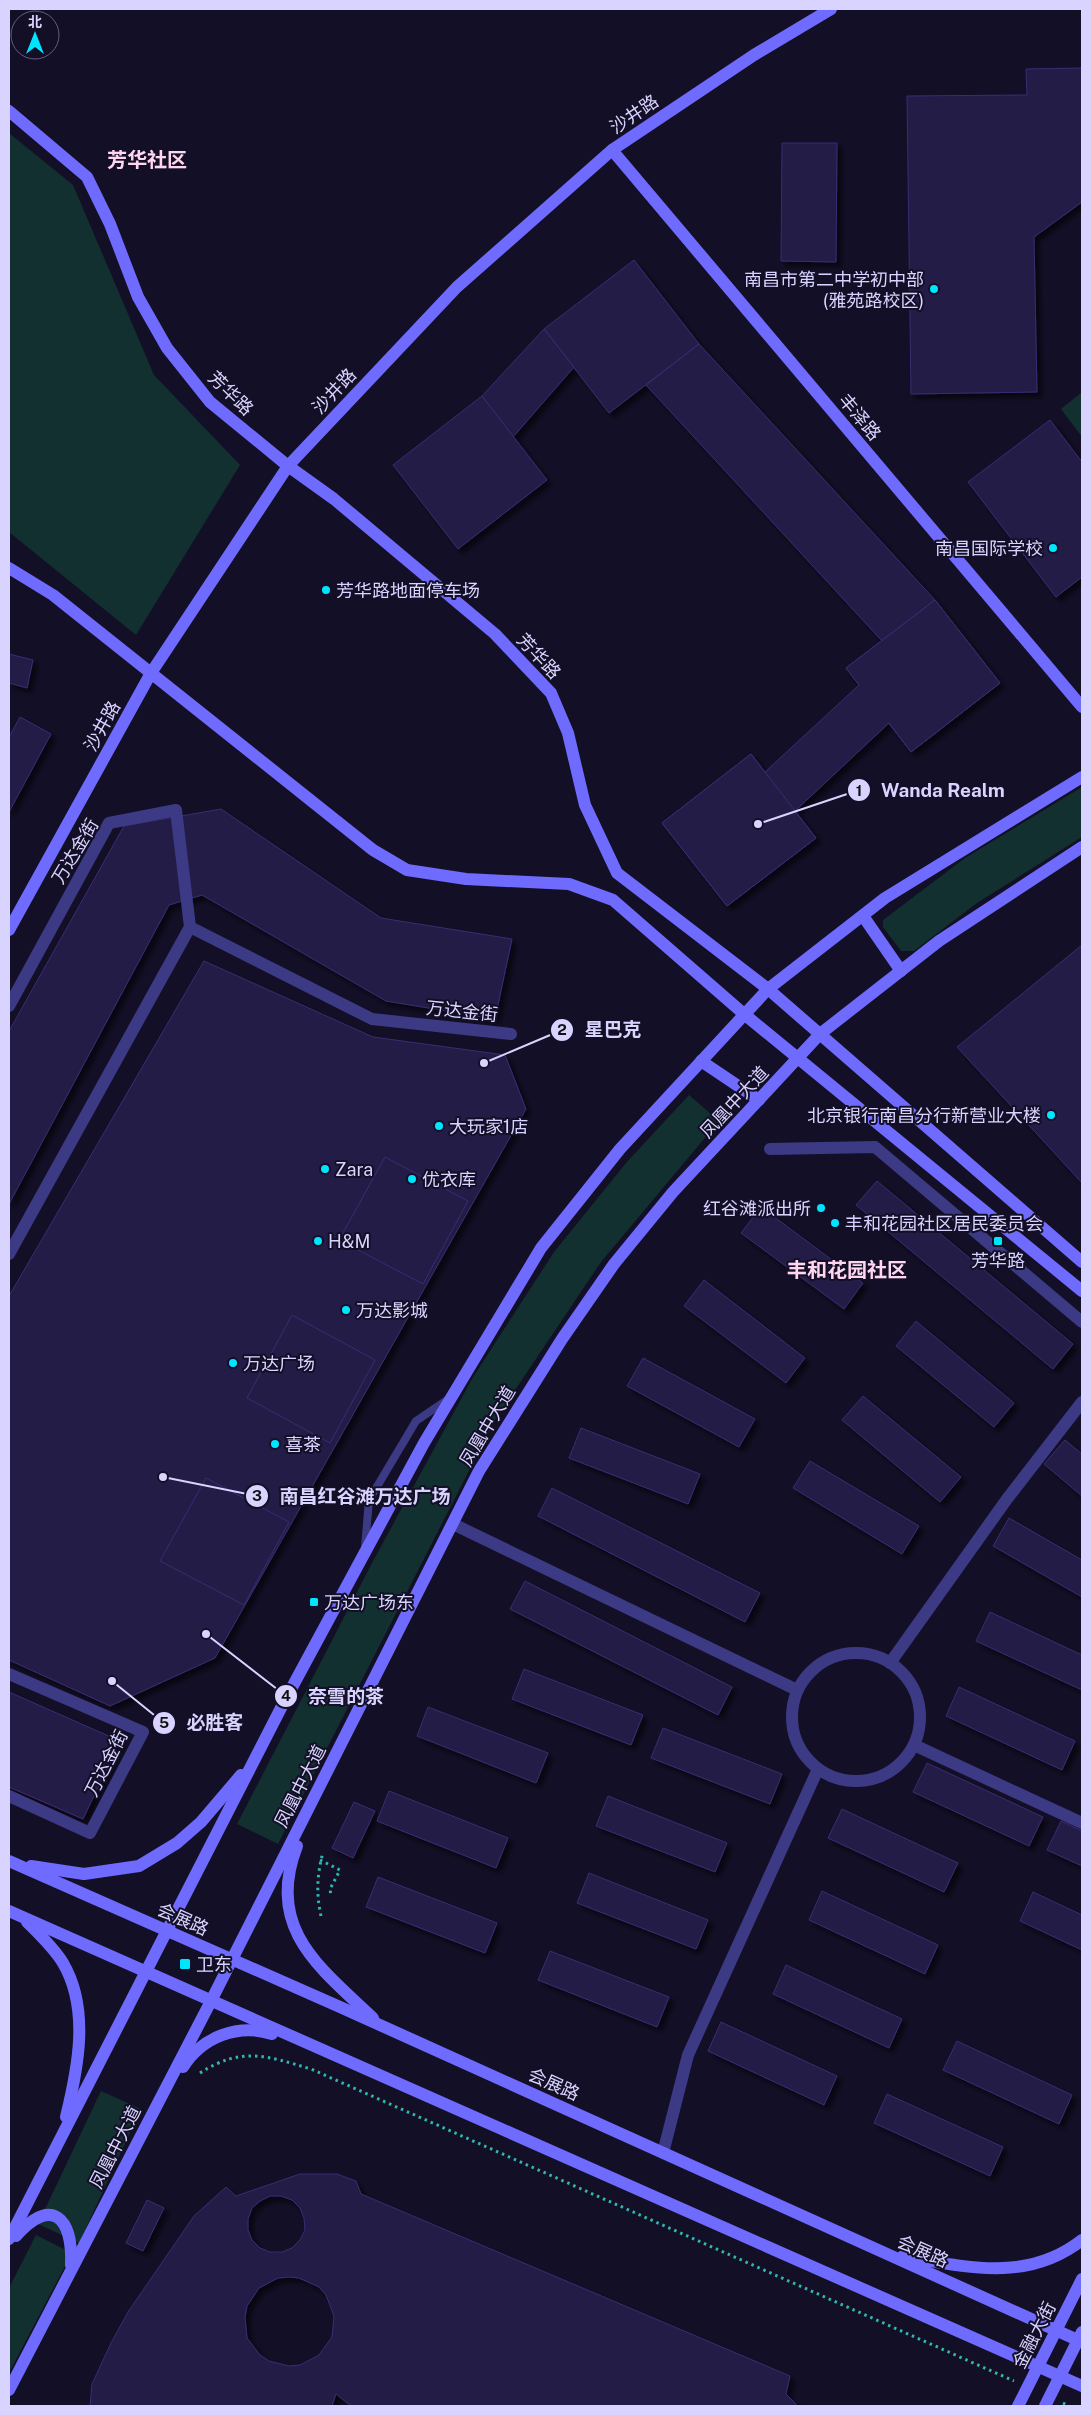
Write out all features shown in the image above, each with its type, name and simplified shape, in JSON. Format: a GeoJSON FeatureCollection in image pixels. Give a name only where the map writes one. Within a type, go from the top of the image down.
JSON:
{"type":"FeatureCollection","features":[{"type":"Feature","properties":{"kind":"main road","name":"沙井路"},"geometry":{"type":"LineString","coordinates":[[9,930],[151,673],[288,466],[457,286],[612,150],[754,55],[831,9]]}},
{"type":"Feature","properties":{"kind":"main road","name":"芳华路"},"geometry":{"type":"LineString","coordinates":[[9,111],[87,177],[110,224],[138,297],[167,348],[210,402],[288,466],[334,499],[495,634],[551,693],[568,733],[585,805],[617,872],[768,989],[1082,1262]]}},
{"type":"Feature","properties":{"kind":"main road","name":"丰泽路"},"geometry":{"type":"LineString","coordinates":[[612,150],[1082,707]]}},
{"type":"Feature","properties":{"kind":"main road"},"geometry":{"type":"LineString","coordinates":[[9,568],[53,595],[373,850],[407,870],[466,879],[569,884],[613,900],[744,1014],[1082,1291]]}},
{"type":"Feature","properties":{"kind":"main road"},"geometry":{"type":"LineString","coordinates":[[9,2240],[254,1760],[365,1552],[450,1398],[541,1248],[620,1150],[768,989],[885,898],[1082,777]]}},
{"type":"Feature","properties":{"kind":"main road","name":"凤凰中大道"},"geometry":{"type":"LineString","coordinates":[[9,2390],[211,2001],[479,1470],[562,1339],[614,1264],[674,1192],[820,1034],[939,941],[1082,847]]}},
{"type":"Feature","properties":{"kind":"main road"},"geometry":{"type":"LineString","coordinates":[[863,916],[901,971]]}},
{"type":"Feature","properties":{"kind":"main road"},"geometry":{"type":"LineString","coordinates":[[701,1060],[760,1100]]}},
{"type":"Feature","properties":{"kind":"main road"},"geometry":{"type":"LineString","coordinates":[[338,1750],[290,1864],[288,1900],[293,1926],[304,1950],[317,1966],[380,2025]]}},
{"type":"Feature","properties":{"kind":"main road"},"geometry":{"type":"LineString","coordinates":[[9,1861],[84,1874],[139,1866],[178,1843],[201,1822],[254,1760]]}},
{"type":"Feature","properties":{"kind":"main road","name":"会展路"},"geometry":{"type":"LineString","coordinates":[[9,1861],[380,2025],[1056,2330],[1081,2338]]}},
{"type":"Feature","properties":{"kind":"main road"},"geometry":{"type":"LineString","coordinates":[[9,1911],[1082,2386]]}},
{"type":"Feature","properties":{"kind":"main road"},"geometry":{"type":"LineString","coordinates":[[22,1917],[52,1947],[63,1964],[73,1988],[80,2024],[78,2059],[61,2138]]}},
{"type":"Feature","properties":{"kind":"main road"},"geometry":{"type":"LineString","coordinates":[[157,2104],[188,2058],[205,2044],[228,2032],[263,2031],[316,2048]]}},
{"type":"Feature","properties":{"kind":"main road"},"geometry":{"type":"LineString","coordinates":[[9,2243],[29,2221],[46,2214],[51,2215],[65,2224],[69,2232],[72,2246],[71,2270]]}},
{"type":"Feature","properties":{"kind":"main road"},"geometry":{"type":"LineString","coordinates":[[883,2252],[977,2269],[1015,2267],[1043,2262],[1069,2250],[1082,2240]]}},
{"type":"Feature","properties":{"kind":"main road","name":"金融大街"},"geometry":{"type":"LineString","coordinates":[[1018,2406],[1082,2279]]}},
{"type":"Feature","properties":{"kind":"main road"},"geometry":{"type":"LineString","coordinates":[[1047,2402],[1081,2338]]}},
{"type":"Feature","properties":{"kind":"street","name":"万达金街"},"geometry":{"type":"LineString","coordinates":[[9,1006],[109,823],[176,810],[190,928],[372,1019],[511,1034]]}},
{"type":"Feature","properties":{"kind":"street"},"geometry":{"type":"LineString","coordinates":[[9,1254],[190,928]]}},
{"type":"Feature","properties":{"kind":"street"},"geometry":{"type":"LineString","coordinates":[[770,1148],[875,1147],[1082,1322]]}},
{"type":"Feature","properties":{"kind":"street"},"geometry":{"type":"LineString","coordinates":[[890,1663],[1007,1499],[1082,1402]]}},
{"type":"Feature","properties":{"kind":"street"},"geometry":{"type":"LineString","coordinates":[[453,1524],[797,1690]]}},
{"type":"Feature","properties":{"kind":"street"},"geometry":{"type":"LineString","coordinates":[[848,1654],[870,1654],[890,1663],[904,1675],[914,1690],[920,1708],[920,1727],[914,1745],[895,1768],[882,1776],[861,1782],[838,1779],[818,1769],[805,1757],[794,1734],[792,1707],[797,1690],[809,1673],[827,1660],[848,1654]]}},
{"type":"Feature","properties":{"kind":"street","name":"万达金街"},"geometry":{"type":"LineString","coordinates":[[9,1674],[143,1732],[90,1833],[9,1796]]}},
{"type":"Feature","properties":{"kind":"street"},"geometry":{"type":"LineString","coordinates":[[914,1745],[1082,1823]]}},
{"type":"Feature","properties":{"kind":"street"},"geometry":{"type":"LineString","coordinates":[[663,2153],[688,2055],[818,1769]]}},
{"type":"Feature","properties":{"kind":"lane"},"geometry":{"type":"LineString","coordinates":[[365,1552],[369,1500],[416,1420],[450,1398]]}},
{"type":"Feature","properties":{"kind":"path"},"geometry":{"type":"LineString","coordinates":[[321,1916],[316,1895],[320,1860],[323,1852]]}},
{"type":"Feature","properties":{"kind":"path"},"geometry":{"type":"LineString","coordinates":[[320,1860],[340,1870],[330,1889],[331,1896]]}},
{"type":"Feature","properties":{"kind":"path"},"geometry":{"type":"LineString","coordinates":[[194,2078],[201,2071],[238,2055],[264,2056],[311,2069],[1028,2388]]}},
{"type":"Feature","properties":{"kind":"path"},"geometry":{"type":"LineString","coordinates":[[1047,2402],[1069,2406]]}},
{"type":"Feature","properties":{"kind":"green space"},"geometry":{"type":"Polygon","coordinates":[[[9,133],[73,185],[154,375],[240,465],[136,635],[9,532],[9,133]]]}},
{"type":"Feature","properties":{"kind":"green space"},"geometry":{"type":"Polygon","coordinates":[[[1082,392],[1082,437],[1061,409],[1082,392]]]}},
{"type":"Feature","properties":{"kind":"green space"},"geometry":{"type":"Polygon","coordinates":[[[1082,787],[1082,837],[977,903],[914,951],[901,951],[883,927],[883,920],[965,858],[1082,787]]]}},
{"type":"Feature","properties":{"kind":"green space"},"geometry":{"type":"Polygon","coordinates":[[[689,1095],[719,1121],[601,1262],[495,1420],[278,1844],[237,1824],[372,1563],[473,1377],[554,1252],[626,1163],[689,1095]]]}},
{"type":"Feature","properties":{"kind":"green space"},"geometry":{"type":"Polygon","coordinates":[[[101,2091],[141,2109],[79,2243],[38,2224],[101,2091]]]}},
{"type":"Feature","properties":{"kind":"green space"},"geometry":{"type":"Polygon","coordinates":[[[36,2235],[72,2253],[9,2373],[9,2288],[36,2235]]]}},
{"type":"Feature","properties":{"kind":"building"},"geometry":{"type":"Polygon","coordinates":[[[1082,68],[1082,202],[1034,237],[1037,392],[911,394],[907,96],[1027,95],[1026,69],[1082,68]]]}},
{"type":"Feature","properties":{"kind":"building"},"geometry":{"type":"Polygon","coordinates":[[[782,143],[837,143],[836,262],[781,261],[782,143]]]}},
{"type":"Feature","properties":{"kind":"building"},"geometry":{"type":"Polygon","coordinates":[[[634,260],[699,344],[609,413],[544,329],[634,260]]]}},
{"type":"Feature","properties":{"kind":"building"},"geometry":{"type":"Polygon","coordinates":[[[544,329],[574,367],[513,437],[482,396],[544,329]]]}},
{"type":"Feature","properties":{"kind":"building"},"geometry":{"type":"Polygon","coordinates":[[[699,344],[935,600],[882,641],[646,385],[699,344]]]}},
{"type":"Feature","properties":{"kind":"building"},"geometry":{"type":"Polygon","coordinates":[[[482,396],[547,480],[458,549],[393,465],[482,396]]]}},
{"type":"Feature","properties":{"kind":"building","name":"南昌国际学校"},"geometry":{"type":"Polygon","coordinates":[[[1050,420],[1082,462],[1082,577],[1056,597],[968,482],[1050,420]]]}},
{"type":"Feature","properties":{"kind":"building"},"geometry":{"type":"Polygon","coordinates":[[[935,600],[1000,683],[911,752],[846,668],[935,600]]]}},
{"type":"Feature","properties":{"kind":"building"},"geometry":{"type":"Polygon","coordinates":[[[935,600],[1000,683],[911,752],[889,723],[795,811],[816,838],[727,906],[662,823],[751,754],[765,772],[859,685],[846,668],[935,600]]]}},
{"type":"Feature","properties":{"kind":"building"},"geometry":{"type":"Polygon","coordinates":[[[9,654],[33,660],[27,688],[9,683],[9,654]]]}},
{"type":"Feature","properties":{"kind":"building"},"geometry":{"type":"Polygon","coordinates":[[[20,717],[51,734],[9,812],[9,737],[20,717]]]}},
{"type":"Feature","properties":{"kind":"building"},"geometry":{"type":"Polygon","coordinates":[[[751,754],[816,838],[727,906],[662,823],[751,754]]]}},
{"type":"Feature","properties":{"kind":"building"},"geometry":{"type":"Polygon","coordinates":[[[221,809],[381,918],[512,939],[495,1019],[386,1001],[202,895],[169,905],[9,1204],[9,1031],[124,826],[221,809]]]}},
{"type":"Feature","properties":{"kind":"building","name":"北京银行南昌分行新营业大楼"},"geometry":{"type":"Polygon","coordinates":[[[1082,945],[1082,1183],[957,1047],[1082,945]]]}},
{"type":"Feature","properties":{"kind":"building"},"geometry":{"type":"Polygon","coordinates":[[[204,961],[373,1037],[505,1055],[526,1109],[215,1658],[110,1706],[9,1660],[9,1296],[204,961]]]}},
{"type":"Feature","properties":{"kind":"building"},"geometry":{"type":"Polygon","coordinates":[[[385,1157],[468,1201],[423,1284],[339,1240],[385,1157]]]}},
{"type":"Feature","properties":{"kind":"building"},"geometry":{"type":"Polygon","coordinates":[[[877,1181],[1073,1344],[1053,1369],[856,1205],[877,1181]]]}},
{"type":"Feature","properties":{"kind":"building"},"geometry":{"type":"Polygon","coordinates":[[[761,1207],[863,1283],[844,1309],[741,1233],[761,1207]]]}},
{"type":"Feature","properties":{"kind":"building"},"geometry":{"type":"Polygon","coordinates":[[[704,1280],[805,1358],[786,1383],[684,1306],[704,1280]]]}},
{"type":"Feature","properties":{"kind":"building"},"geometry":{"type":"Polygon","coordinates":[[[292,1315],[375,1360],[330,1443],[247,1398],[292,1315]]]}},
{"type":"Feature","properties":{"kind":"building"},"geometry":{"type":"Polygon","coordinates":[[[916,1321],[1014,1403],[994,1427],[896,1346],[916,1321]]]}},
{"type":"Feature","properties":{"kind":"building"},"geometry":{"type":"Polygon","coordinates":[[[643,1358],[755,1419],[739,1447],[627,1386],[643,1358]]]}},
{"type":"Feature","properties":{"kind":"building"},"geometry":{"type":"Polygon","coordinates":[[[863,1396],[961,1477],[940,1502],[842,1420],[863,1396]]]}},
{"type":"Feature","properties":{"kind":"building"},"geometry":{"type":"Polygon","coordinates":[[[581,1428],[700,1474],[688,1504],[569,1458],[581,1428]]]}},
{"type":"Feature","properties":{"kind":"building"},"geometry":{"type":"Polygon","coordinates":[[[1065,1440],[1082,1454],[1082,1496],[1044,1464],[1065,1440]]]}},
{"type":"Feature","properties":{"kind":"building"},"geometry":{"type":"Polygon","coordinates":[[[810,1461],[919,1526],[902,1554],[793,1488],[810,1461]]]}},
{"type":"Feature","properties":{"kind":"building"},"geometry":{"type":"Polygon","coordinates":[[[206,1478],[289,1522],[244,1605],[160,1561],[206,1478]]]}},
{"type":"Feature","properties":{"kind":"building"},"geometry":{"type":"Polygon","coordinates":[[[552,1488],[760,1593],[745,1622],[538,1516],[552,1488]]]}},
{"type":"Feature","properties":{"kind":"building"},"geometry":{"type":"Polygon","coordinates":[[[1009,1518],[1082,1560],[1082,1597],[993,1546],[1009,1518]]]}},
{"type":"Feature","properties":{"kind":"building"},"geometry":{"type":"Polygon","coordinates":[[[525,1581],[732,1687],[718,1715],[510,1609],[525,1581]]]}},
{"type":"Feature","properties":{"kind":"building"},"geometry":{"type":"Polygon","coordinates":[[[990,1612],[1082,1655],[1082,1690],[976,1641],[990,1612]]]}},
{"type":"Feature","properties":{"kind":"building"},"geometry":{"type":"Polygon","coordinates":[[[524,1669],[643,1715],[631,1745],[512,1699],[524,1669]]]}},
{"type":"Feature","properties":{"kind":"building"},"geometry":{"type":"Polygon","coordinates":[[[959,1687],[1075,1741],[1062,1770],[946,1716],[959,1687]]]}},
{"type":"Feature","properties":{"kind":"building"},"geometry":{"type":"Polygon","coordinates":[[[9,1692],[120,1741],[83,1819],[9,1787],[9,1692]]]}},
{"type":"Feature","properties":{"kind":"building"},"geometry":{"type":"Polygon","coordinates":[[[428,1707],[548,1753],[536,1783],[417,1736],[428,1707]]]}},
{"type":"Feature","properties":{"kind":"building"},"geometry":{"type":"Polygon","coordinates":[[[663,1728],[782,1774],[770,1804],[651,1758],[663,1728]]]}},
{"type":"Feature","properties":{"kind":"building"},"geometry":{"type":"Polygon","coordinates":[[[927,1763],[1043,1817],[1029,1846],[913,1792],[927,1763]]]}},
{"type":"Feature","properties":{"kind":"building"},"geometry":{"type":"Polygon","coordinates":[[[389,1791],[508,1838],[496,1868],[377,1821],[389,1791]]]}},
{"type":"Feature","properties":{"kind":"building"},"geometry":{"type":"Polygon","coordinates":[[[608,1796],[727,1843],[715,1872],[596,1826],[608,1796]]]}},
{"type":"Feature","properties":{"kind":"building"},"geometry":{"type":"Polygon","coordinates":[[[354,1802],[375,1811],[353,1858],[332,1848],[354,1802]]]}},
{"type":"Feature","properties":{"kind":"building"},"geometry":{"type":"Polygon","coordinates":[[[842,1809],[958,1863],[944,1892],[828,1838],[842,1809]]]}},
{"type":"Feature","properties":{"kind":"building"},"geometry":{"type":"Polygon","coordinates":[[[1061,1821],[1082,1831],[1082,1866],[1047,1850],[1061,1821]]]}},
{"type":"Feature","properties":{"kind":"building"},"geometry":{"type":"Polygon","coordinates":[[[589,1873],[708,1920],[696,1949],[577,1903],[589,1873]]]}},
{"type":"Feature","properties":{"kind":"building"},"geometry":{"type":"Polygon","coordinates":[[[378,1877],[497,1923],[485,1953],[366,1907],[378,1877]]]}},
{"type":"Feature","properties":{"kind":"building"},"geometry":{"type":"Polygon","coordinates":[[[822,1891],[938,1945],[925,1974],[809,1920],[822,1891]]]}},
{"type":"Feature","properties":{"kind":"building"},"geometry":{"type":"Polygon","coordinates":[[[1033,1892],[1082,1915],[1082,1950],[1020,1921],[1033,1892]]]}},
{"type":"Feature","properties":{"kind":"building"},"geometry":{"type":"Polygon","coordinates":[[[550,1951],[669,1997],[657,2027],[538,1980],[550,1951]]]}},
{"type":"Feature","properties":{"kind":"building"},"geometry":{"type":"Polygon","coordinates":[[[786,1965],[902,2019],[889,2048],[773,1994],[786,1965]]]}},
{"type":"Feature","properties":{"kind":"building"},"geometry":{"type":"Polygon","coordinates":[[[721,2022],[837,2076],[824,2105],[708,2051],[721,2022]]]}},
{"type":"Feature","properties":{"kind":"building"},"geometry":{"type":"Polygon","coordinates":[[[957,2041],[1072,2095],[1059,2124],[943,2070],[957,2041]]]}},
{"type":"Feature","properties":{"kind":"building"},"geometry":{"type":"Polygon","coordinates":[[[887,2094],[1003,2147],[990,2176],[874,2123],[887,2094]]]}},
{"type":"Feature","properties":{"kind":"building"},"geometry":{"type":"Polygon","coordinates":[[[300,2174],[337,2174],[356,2181],[361,2194],[790,2376],[786,2394],[796,2406],[351,2406],[336,2394],[332,2406],[90,2406],[92,2384],[111,2343],[128,2312],[194,2216],[226,2187],[236,2196],[300,2174]],[[270,2196],[252,2208],[248,2219],[248,2230],[252,2240],[260,2248],[270,2252],[282,2252],[292,2248],[300,2240],[305,2230],[304,2218],[300,2208],[292,2200],[281,2196],[270,2196]],[[278,2278],[259,2288],[247,2306],[245,2317],[247,2338],[260,2355],[269,2361],[289,2366],[300,2365],[319,2355],[332,2337],[334,2316],[326,2295],[319,2287],[299,2278],[278,2278]]]}},
{"type":"Feature","properties":{"kind":"building"},"geometry":{"type":"Polygon","coordinates":[[[147,2200],[164,2208],[143,2251],[126,2243],[147,2200]]]}},
{"type":"Feature","properties":{"kind":"place","name":"南昌市第二中学初中部 (雅苑路校区)"},"geometry":{"type":"Point","coordinates":[934,289]}},
{"type":"Feature","properties":{"kind":"place","name":"南昌国际学校"},"geometry":{"type":"Point","coordinates":[1053,548]}},
{"type":"Feature","properties":{"kind":"place","name":"芳华路地面停车场"},"geometry":{"type":"Point","coordinates":[326,590]}},
{"type":"Feature","properties":{"kind":"place","name":"Wanda Realm"},"geometry":{"type":"Point","coordinates":[758,824]}},
{"type":"Feature","properties":{"kind":"place","name":"星巴克"},"geometry":{"type":"Point","coordinates":[484,1063]}},
{"type":"Feature","properties":{"kind":"place","name":"北京银行南昌分行新营业大楼"},"geometry":{"type":"Point","coordinates":[1051,1115]}},
{"type":"Feature","properties":{"kind":"place","name":"大玩家1店"},"geometry":{"type":"Point","coordinates":[439,1126]}},
{"type":"Feature","properties":{"kind":"place","name":"Zara"},"geometry":{"type":"Point","coordinates":[325,1169]}},
{"type":"Feature","properties":{"kind":"place","name":"优衣库"},"geometry":{"type":"Point","coordinates":[412,1179]}},
{"type":"Feature","properties":{"kind":"place","name":"红谷滩派出所"},"geometry":{"type":"Point","coordinates":[821,1208]}},
{"type":"Feature","properties":{"kind":"place","name":"丰和花园社区居民委员会"},"geometry":{"type":"Point","coordinates":[835,1223]}},
{"type":"Feature","properties":{"kind":"place","name":"H&M"},"geometry":{"type":"Point","coordinates":[318,1241]}},
{"type":"Feature","properties":{"kind":"place","name":"芳华路"},"geometry":{"type":"Point","coordinates":[998,1241]}},
{"type":"Feature","properties":{"kind":"place","name":"万达影城"},"geometry":{"type":"Point","coordinates":[346,1310]}},
{"type":"Feature","properties":{"kind":"place","name":"万达广场"},"geometry":{"type":"Point","coordinates":[233,1363]}},
{"type":"Feature","properties":{"kind":"place","name":"喜茶"},"geometry":{"type":"Point","coordinates":[275,1444]}},
{"type":"Feature","properties":{"kind":"place","name":"南昌红谷滩万达广场"},"geometry":{"type":"Point","coordinates":[163,1477]}},
{"type":"Feature","properties":{"kind":"place","name":"万达广场东"},"geometry":{"type":"Point","coordinates":[314,1602]}},
{"type":"Feature","properties":{"kind":"place","name":"奈雪的茶"},"geometry":{"type":"Point","coordinates":[206,1634]}},
{"type":"Feature","properties":{"kind":"place","name":"必胜客"},"geometry":{"type":"Point","coordinates":[112,1681]}},
{"type":"Feature","properties":{"kind":"place","name":"卫东"},"geometry":{"type":"Point","coordinates":[185,1964]}},
{"type":"Feature","properties":{"kind":"district","name":"芳华社区"},"geometry":{"type":"Point","coordinates":[147,160]}},
{"type":"Feature","properties":{"kind":"district","name":"丰和花园社区"},"geometry":{"type":"Point","coordinates":[847,1270]}}]}
